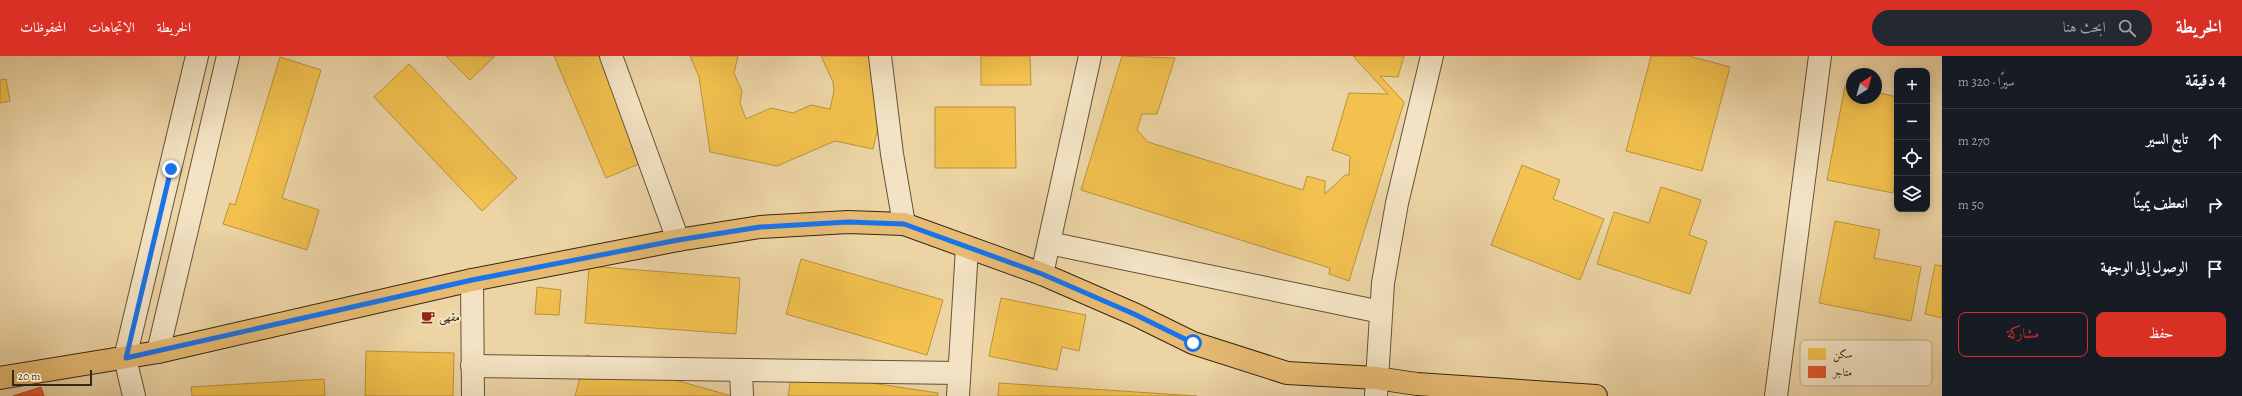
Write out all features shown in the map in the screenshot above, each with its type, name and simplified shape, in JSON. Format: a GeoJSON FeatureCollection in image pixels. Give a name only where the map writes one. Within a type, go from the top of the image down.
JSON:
{"type":"FeatureCollection","features":[{"type":"Feature","properties":{"kind":"main road"},"geometry":{"type":"LineString","coordinates":[[0,378],[158,352],[472,280],[678,240],[760,227],[848,222],[904,224],[1042,274],[1134,314],[1193,343],[1287,373],[1376,387],[1417,384],[1596,396]]}},
{"type":"Feature","properties":{"kind":"street"},"geometry":{"type":"LineString","coordinates":[[134,396],[126,358],[198,56]]}},
{"type":"Feature","properties":{"kind":"street"},"geometry":{"type":"LineString","coordinates":[[158,352],[228,56]]}},
{"type":"Feature","properties":{"kind":"street"},"geometry":{"type":"LineString","coordinates":[[611,56],[678,240]]}},
{"type":"Feature","properties":{"kind":"street"},"geometry":{"type":"LineString","coordinates":[[880,56],[892,154],[904,224]]}},
{"type":"Feature","properties":{"kind":"street"},"geometry":{"type":"LineString","coordinates":[[1042,274],[1090,56]]}},
{"type":"Feature","properties":{"kind":"street"},"geometry":{"type":"LineString","coordinates":[[1376,387],[1383,283],[1397,202],[1432,56]]}},
{"type":"Feature","properties":{"kind":"street"},"geometry":{"type":"LineString","coordinates":[[1776,396],[1820,56]]}},
{"type":"Feature","properties":{"kind":"street"},"geometry":{"type":"LineString","coordinates":[[1049,243],[1381,312]]}},
{"type":"Feature","properties":{"kind":"street"},"geometry":{"type":"LineString","coordinates":[[958,396],[967,248]]}},
{"type":"Feature","properties":{"kind":"street"},"geometry":{"type":"LineString","coordinates":[[472,280],[473,396]]}},
{"type":"Feature","properties":{"kind":"street"},"geometry":{"type":"LineString","coordinates":[[472,366],[959,374]]}},
{"type":"Feature","properties":{"kind":"street"},"geometry":{"type":"LineString","coordinates":[[741,371],[742,396]]}},
{"type":"Feature","properties":{"kind":"building: سكن"},"geometry":{"type":"Polygon","coordinates":[[[446,56],[495,56],[470,80],[446,56]]]}},
{"type":"Feature","properties":{"kind":"building: سكن"},"geometry":{"type":"Polygon","coordinates":[[[554,56],[604,56],[648,160],[606,178],[554,56]]]}},
{"type":"Feature","properties":{"kind":"building: سكن"},"geometry":{"type":"Polygon","coordinates":[[[690,56],[738,56],[734,73],[742,91],[740,103],[746,119],[771,108],[793,113],[811,105],[830,109],[834,91],[833,82],[821,56],[870,56],[880,118],[873,149],[835,141],[777,166],[710,152],[699,77],[690,56]]]}},
{"type":"Feature","properties":{"kind":"building: سكن"},"geometry":{"type":"Polygon","coordinates":[[[981,56],[1030,56],[1031,85],[981,85],[981,56]]]}},
{"type":"Feature","properties":{"kind":"building: سكن"},"geometry":{"type":"Polygon","coordinates":[[[1122,56],[1175,58],[1157,114],[1142,114],[1137,130],[1148,142],[1303,190],[1307,176],[1325,181],[1325,194],[1345,175],[1349,175],[1350,156],[1332,150],[1349,93],[1388,94],[1353,56],[1404,56],[1398,77],[1380,76],[1404,102],[1349,281],[1329,274],[1330,268],[1081,190],[1122,56]]]}},
{"type":"Feature","properties":{"kind":"building: سكن"},"geometry":{"type":"Polygon","coordinates":[[[1651,56],[1689,56],[1730,67],[1702,171],[1626,151],[1651,56]]]}},
{"type":"Feature","properties":{"kind":"building: سكن"},"geometry":{"type":"Polygon","coordinates":[[[280,57],[321,70],[282,198],[319,210],[307,250],[223,224],[230,203],[235,205],[280,57]]]}},
{"type":"Feature","properties":{"kind":"building: سكن"},"geometry":{"type":"Polygon","coordinates":[[[409,64],[517,178],[482,211],[374,97],[409,64]]]}},
{"type":"Feature","properties":{"kind":"building: سكن"},"geometry":{"type":"Polygon","coordinates":[[[6,79],[10,101],[0,103],[0,80],[6,79]]]}},
{"type":"Feature","properties":{"kind":"building: سكن"},"geometry":{"type":"Polygon","coordinates":[[[1845,86],[1846,104],[1882,104],[1882,93],[1894,96],[1893,193],[1827,180],[1845,86]]]}},
{"type":"Feature","properties":{"kind":"building: سكن"},"geometry":{"type":"Polygon","coordinates":[[[935,107],[1015,107],[1016,168],[935,168],[935,107]]]}},
{"type":"Feature","properties":{"kind":"building: سكن"},"geometry":{"type":"Polygon","coordinates":[[[1522,165],[1560,180],[1553,199],[1604,219],[1580,280],[1491,245],[1522,165]]]}},
{"type":"Feature","properties":{"kind":"building: سكن"},"geometry":{"type":"Polygon","coordinates":[[[1661,187],[1701,200],[1689,235],[1707,241],[1690,294],[1597,264],[1614,212],[1649,223],[1661,187]]]}},
{"type":"Feature","properties":{"kind":"building: سكن"},"geometry":{"type":"Polygon","coordinates":[[[1835,221],[1880,230],[1874,258],[1921,267],[1911,321],[1819,303],[1835,221]]]}},
{"type":"Feature","properties":{"kind":"building: سكن"},"geometry":{"type":"Polygon","coordinates":[[[801,259],[943,300],[927,355],[786,314],[801,259]]]}},
{"type":"Feature","properties":{"kind":"building: سكن"},"geometry":{"type":"Polygon","coordinates":[[[1935,265],[1942,266],[1942,318],[1925,314],[1935,265]]]}},
{"type":"Feature","properties":{"kind":"building: سكن"},"geometry":{"type":"Polygon","coordinates":[[[589,266],[740,278],[736,334],[585,323],[589,266]]]}},
{"type":"Feature","properties":{"kind":"building: سكن"},"geometry":{"type":"Polygon","coordinates":[[[537,287],[561,290],[559,315],[535,314],[537,287]]]}},
{"type":"Feature","properties":{"kind":"building: سكن"},"geometry":{"type":"Polygon","coordinates":[[[1001,298],[1086,315],[1079,351],[1062,347],[1057,370],[989,356],[1001,298]]]}},
{"type":"Feature","properties":{"kind":"building: سكن"},"geometry":{"type":"Polygon","coordinates":[[[366,351],[454,353],[453,396],[365,396],[366,351]]]}},
{"type":"Feature","properties":{"kind":"building: سكن"},"geometry":{"type":"Polygon","coordinates":[[[586,355],[732,396],[575,396],[586,355]]]}},
{"type":"Feature","properties":{"kind":"building: سكن"},"geometry":{"type":"Polygon","coordinates":[[[792,371],[938,393],[938,396],[788,396],[792,371]]]}},
{"type":"Feature","properties":{"kind":"building: سكن"},"geometry":{"type":"Polygon","coordinates":[[[324,379],[325,396],[192,396],[191,387],[324,379]]]}},
{"type":"Feature","properties":{"kind":"building: سكن"},"geometry":{"type":"Polygon","coordinates":[[[999,383],[1197,396],[998,396],[999,383]]]}},
{"type":"Feature","properties":{"kind":"building: متاجر"},"geometry":{"type":"Polygon","coordinates":[[[41,387],[44,396],[13,396],[41,387]]]}},
{"type":"Feature","properties":{"kind":"place","name":"مقهى"},"geometry":{"type":"Point","coordinates":[428,317]}},
{"type":"Feature","properties":{"kind":"route"},"geometry":{"type":"LineString","coordinates":[[171,169],[126,358],[472,280],[678,240],[760,227],[848,222],[904,224],[1042,274],[1134,314],[1193,343]]}}]}
